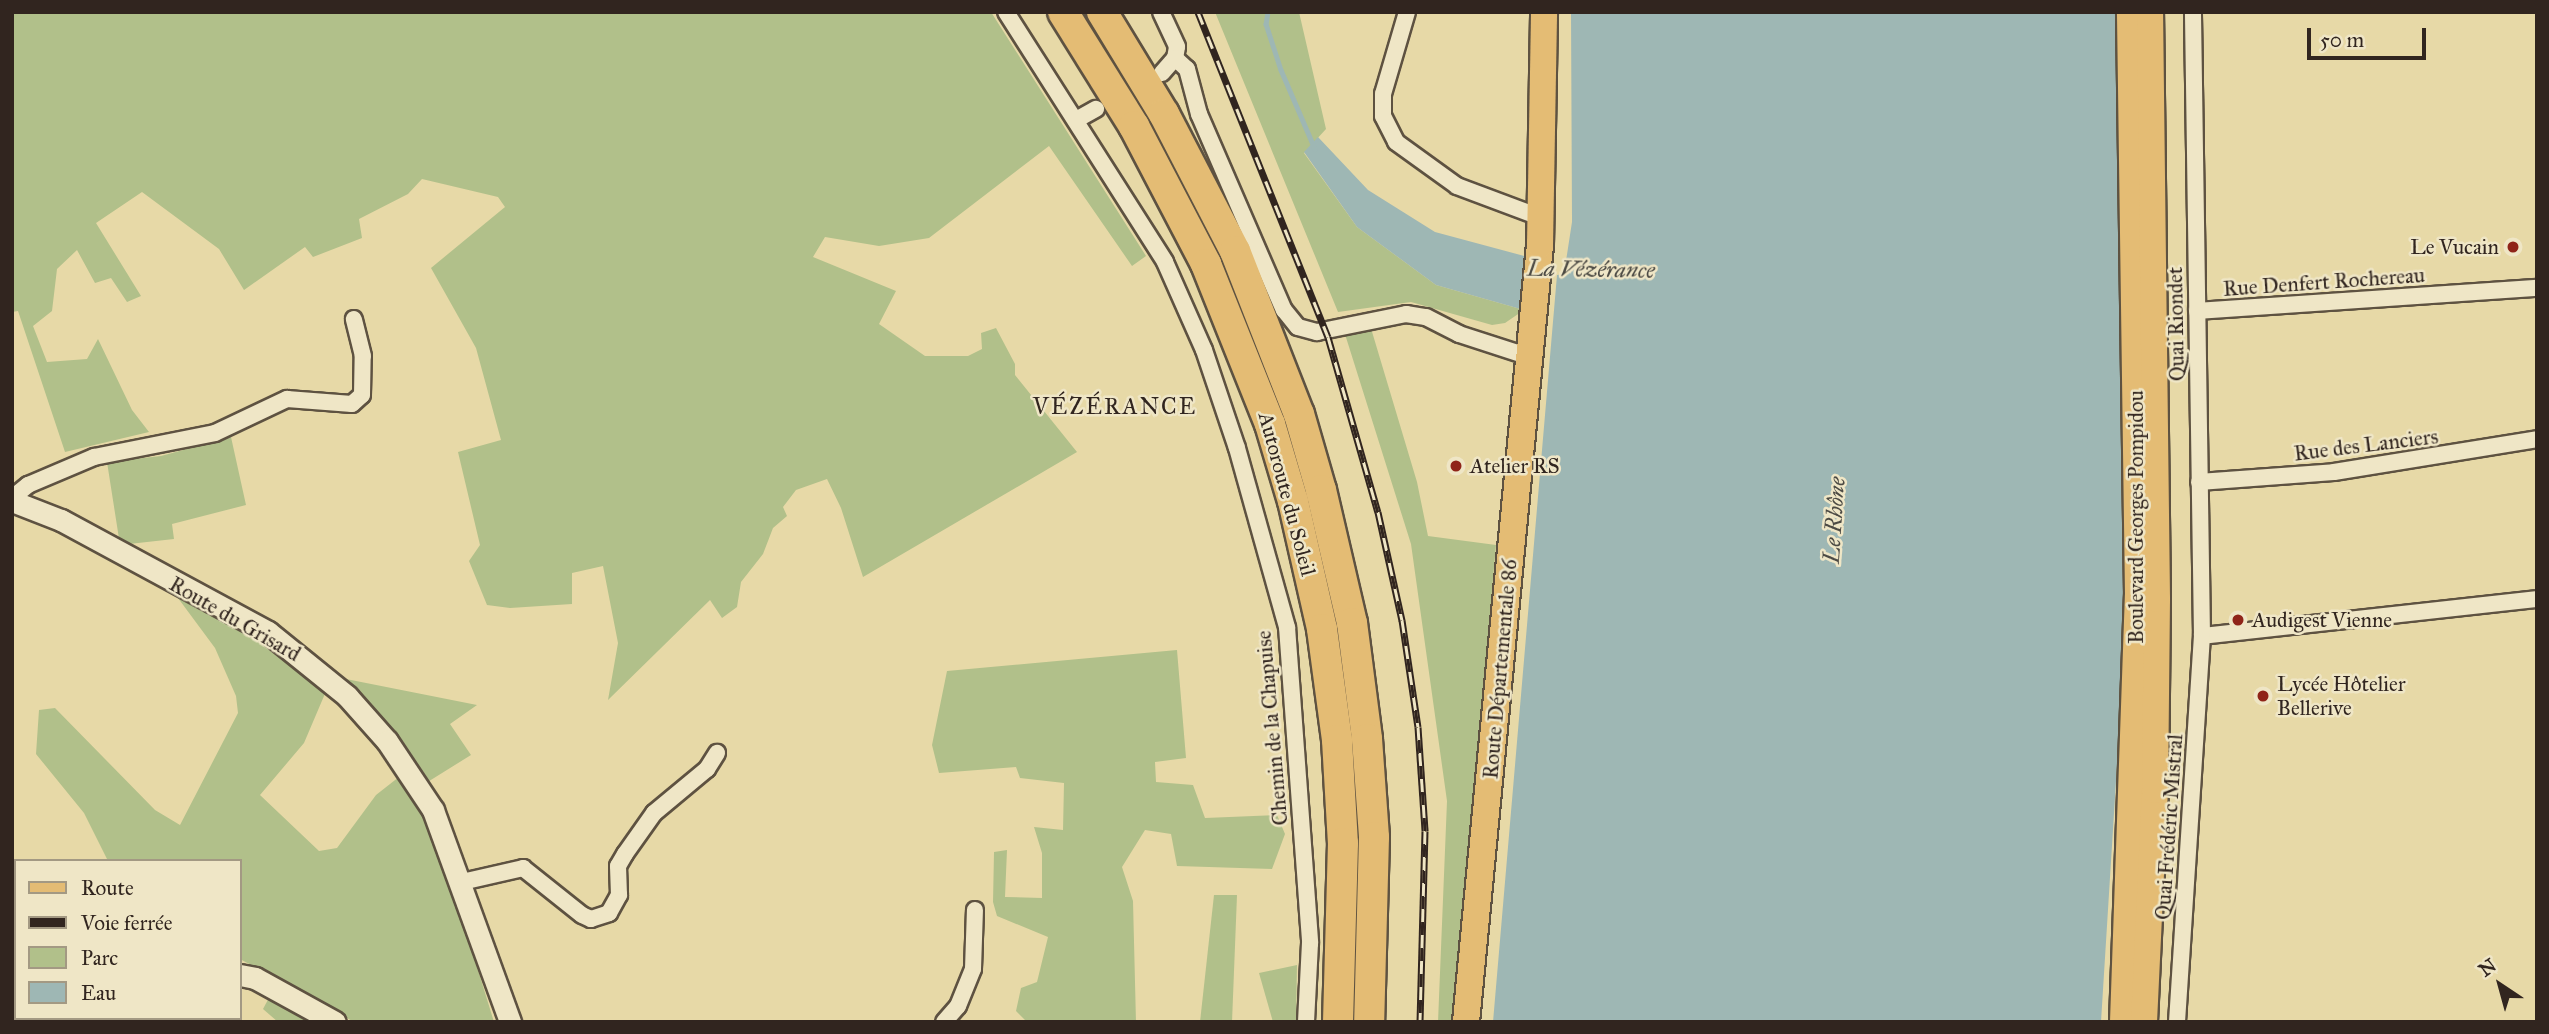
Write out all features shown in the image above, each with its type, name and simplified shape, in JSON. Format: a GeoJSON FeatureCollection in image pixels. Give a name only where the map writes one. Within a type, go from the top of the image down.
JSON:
{"type":"FeatureCollection","features":[{"type":"Feature","properties":{"kind":"highway","name":"Autoroute du Soleil"},"geometry":{"type":"LineString","coordinates":[[1063,12],[1134,126],[1206,264],[1270,424],[1293,501],[1322,629],[1336,740],[1343,843],[1338,1022]]}},
{"type":"Feature","properties":{"kind":"highway","name":"Autoroute du Soleil"},"geometry":{"type":"LineString","coordinates":[[1102,12],[1170,125],[1235,251],[1299,414],[1321,490],[1352,623],[1367,739],[1374,837],[1368,1022]]}},
{"type":"Feature","properties":{"kind":"main road","name":"Route Départementale 86"},"geometry":{"type":"LineString","coordinates":[[1466,1022],[1540,245],[1544,12]]}},
{"type":"Feature","properties":{"kind":"main road","name":"Boulevard Georges Pompidou"},"geometry":{"type":"LineString","coordinates":[[2123,1022],[2138,595],[2130,12]]}},
{"type":"Feature","properties":{"kind":"main road","name":"Boulevard Georges Pompidou"},"geometry":{"type":"LineString","coordinates":[[2144,1022],[2155,803],[2157,599],[2150,12]]}},
{"type":"Feature","properties":{"kind":"street","name":"Chemin de la Chapuise"},"geometry":{"type":"LineString","coordinates":[[1006,12],[1165,262],[1204,350],[1237,448],[1287,628],[1310,943],[1306,1022]]}},
{"type":"Feature","properties":{"kind":"street"},"geometry":{"type":"LineString","coordinates":[[1161,12],[1177,47],[1175,58],[1161,73]]}},
{"type":"Feature","properties":{"kind":"street"},"geometry":{"type":"LineString","coordinates":[[1407,12],[1383,94],[1382,116],[1396,142],[1457,186],[1542,218]]}},
{"type":"Feature","properties":{"kind":"street","name":"Quai Riondet"},"geometry":{"type":"LineString","coordinates":[[2193,12],[2202,636]]}},
{"type":"Feature","properties":{"kind":"street"},"geometry":{"type":"LineString","coordinates":[[1175,58],[1187,69],[1199,114],[1284,310],[1298,327],[1317,331],[1406,314],[1426,317],[1459,334],[1530,356]]}},
{"type":"Feature","properties":{"kind":"street"},"geometry":{"type":"LineString","coordinates":[[1076,120],[1096,108]]}},
{"type":"Feature","properties":{"kind":"street","name":"Rue Denfert Rochereau"},"geometry":{"type":"LineString","coordinates":[[2197,311],[2537,288]]}},
{"type":"Feature","properties":{"kind":"street"},"geometry":{"type":"LineString","coordinates":[[12,500],[28,485],[94,457],[215,433],[278,402],[298,399],[352,404],[362,395],[363,356],[354,319]]}},
{"type":"Feature","properties":{"kind":"street","name":"Rue des Lanciers"},"geometry":{"type":"LineString","coordinates":[[2199,482],[2334,472],[2537,439]]}},
{"type":"Feature","properties":{"kind":"street","name":"Route du Grisard"},"geometry":{"type":"LineString","coordinates":[[12,500],[61,520],[268,632],[318,669],[404,764],[433,810],[462,882],[510,1022]]}},
{"type":"Feature","properties":{"kind":"street"},"geometry":{"type":"LineString","coordinates":[[2202,636],[2537,599]]}},
{"type":"Feature","properties":{"kind":"street","name":"Quai Frédéric Mistral"},"geometry":{"type":"LineString","coordinates":[[2177,1022],[2202,636]]}},
{"type":"Feature","properties":{"kind":"street"},"geometry":{"type":"LineString","coordinates":[[462,882],[523,867],[582,915],[591,919],[608,914],[619,895],[616,877],[625,854],[654,813],[707,769],[717,753]]}},
{"type":"Feature","properties":{"kind":"street"},"geometry":{"type":"LineString","coordinates":[[944,1022],[958,1006],[974,969],[975,910]]}},
{"type":"Feature","properties":{"kind":"street"},"geometry":{"type":"LineString","coordinates":[[242,975],[255,978],[335,1022]]}},
{"type":"Feature","properties":{"kind":"green space"},"geometry":{"type":"Polygon","coordinates":[[[12,12],[991,12],[1146,256],[1132,266],[1049,146],[929,238],[879,246],[825,237],[813,257],[896,291],[879,324],[925,356],[968,356],[982,349],[981,333],[996,328],[1015,364],[1015,375],[1077,452],[863,577],[841,508],[827,479],[796,490],[783,507],[787,516],[773,528],[763,554],[741,582],[737,607],[722,618],[710,600],[608,700],[618,643],[603,566],[572,573],[572,604],[510,608],[487,605],[469,561],[480,545],[458,452],[501,440],[476,348],[431,268],[505,207],[498,197],[422,179],[408,194],[359,219],[362,238],[313,257],[305,247],[244,290],[219,249],[142,192],[96,223],[141,296],[127,302],[111,278],[95,283],[77,250],[57,269],[52,311],[33,326],[47,362],[87,359],[98,339],[132,410],[149,432],[65,452],[18,311],[12,312],[12,12]]]}},
{"type":"Feature","properties":{"kind":"green space"},"geometry":{"type":"Polygon","coordinates":[[[1215,12],[1299,12],[1326,129],[1304,153],[1357,227],[1436,285],[1524,310],[1505,323],[1492,325],[1411,302],[1338,312],[1215,12]]]}},
{"type":"Feature","properties":{"kind":"green space"},"geometry":{"type":"Polygon","coordinates":[[[1370,325],[1417,482],[1428,536],[1496,545],[1455,1022],[1438,1022],[1447,801],[1411,544],[1344,331],[1370,325]]]}},
{"type":"Feature","properties":{"kind":"green space"},"geometry":{"type":"Polygon","coordinates":[[[231,437],[246,505],[172,524],[174,539],[120,545],[107,462],[161,456],[231,437]]]}},
{"type":"Feature","properties":{"kind":"green space"},"geometry":{"type":"Polygon","coordinates":[[[175,594],[247,632],[327,689],[304,743],[260,795],[319,851],[337,848],[376,795],[404,773],[454,892],[494,1022],[354,1022],[242,960],[242,859],[107,859],[84,813],[36,754],[39,710],[55,708],[155,810],[180,825],[238,713],[236,696],[215,648],[175,594]]]}},
{"type":"Feature","properties":{"kind":"green space"},"geometry":{"type":"Polygon","coordinates":[[[1177,650],[1186,758],[1155,762],[1156,782],[1193,785],[1205,818],[1277,815],[1285,834],[1272,869],[1177,866],[1171,834],[1145,830],[1122,867],[1133,901],[1136,1022],[1027,1022],[1016,1011],[1021,988],[1037,982],[1048,937],[997,916],[993,902],[994,852],[1007,850],[1005,897],[1042,898],[1042,853],[1034,827],[1063,830],[1064,783],[1020,778],[1016,767],[939,773],[932,745],[947,671],[1177,650]]]}},
{"type":"Feature","properties":{"kind":"green space"},"geometry":{"type":"Polygon","coordinates":[[[346,679],[477,705],[450,724],[471,755],[426,783],[346,679]]]}},
{"type":"Feature","properties":{"kind":"green space"},"geometry":{"type":"Polygon","coordinates":[[[1214,895],[1237,895],[1232,1022],[1200,1022],[1214,895]]]}},
{"type":"Feature","properties":{"kind":"green space"},"geometry":{"type":"Polygon","coordinates":[[[1297,965],[1296,1022],[1273,1022],[1259,973],[1297,965]]]}},
{"type":"Feature","properties":{"kind":"green space"},"geometry":{"type":"Polygon","coordinates":[[[270,996],[314,1022],[278,1022],[263,1009],[270,996]]]}},
{"type":"Feature","properties":{"kind":"water","name":"Le Rhône"},"geometry":{"type":"Polygon","coordinates":[[[1571,12],[2120,12],[2125,637],[2101,1022],[1493,1022],[1557,275],[1564,274],[1572,222],[1571,12]]]}},
{"type":"Feature","properties":{"kind":"water"},"geometry":{"type":"Polygon","coordinates":[[[1318,137],[1368,190],[1435,232],[1528,257],[1524,310],[1436,285],[1357,227],[1304,152],[1318,137]]]}},
{"type":"Feature","properties":{"kind":"waterway","name":"La Vézérance"},"geometry":{"type":"LineString","coordinates":[[1268,12],[1266,24],[1281,70],[1315,149]]}},
{"type":"Feature","properties":{"kind":"railway"},"geometry":{"type":"LineString","coordinates":[[1198,12],[1328,337],[1378,512],[1402,620],[1418,727],[1425,831],[1420,1022]]}},
{"type":"Feature","properties":{"kind":"place","name":"Le Vucain"},"geometry":{"type":"Point","coordinates":[2513,247]}},
{"type":"Feature","properties":{"kind":"place","name":"Atelier RS"},"geometry":{"type":"Point","coordinates":[1456,466]}},
{"type":"Feature","properties":{"kind":"place","name":"Audigest Vienne"},"geometry":{"type":"Point","coordinates":[2238,620]}},
{"type":"Feature","properties":{"kind":"place","name":"Lycée Hôtelier Bellerive"},"geometry":{"type":"Point","coordinates":[2263,696]}},
{"type":"Feature","properties":{"kind":"district","name":"VÉZÉRANCE"},"geometry":{"type":"Point","coordinates":[1115,406]}}]}
